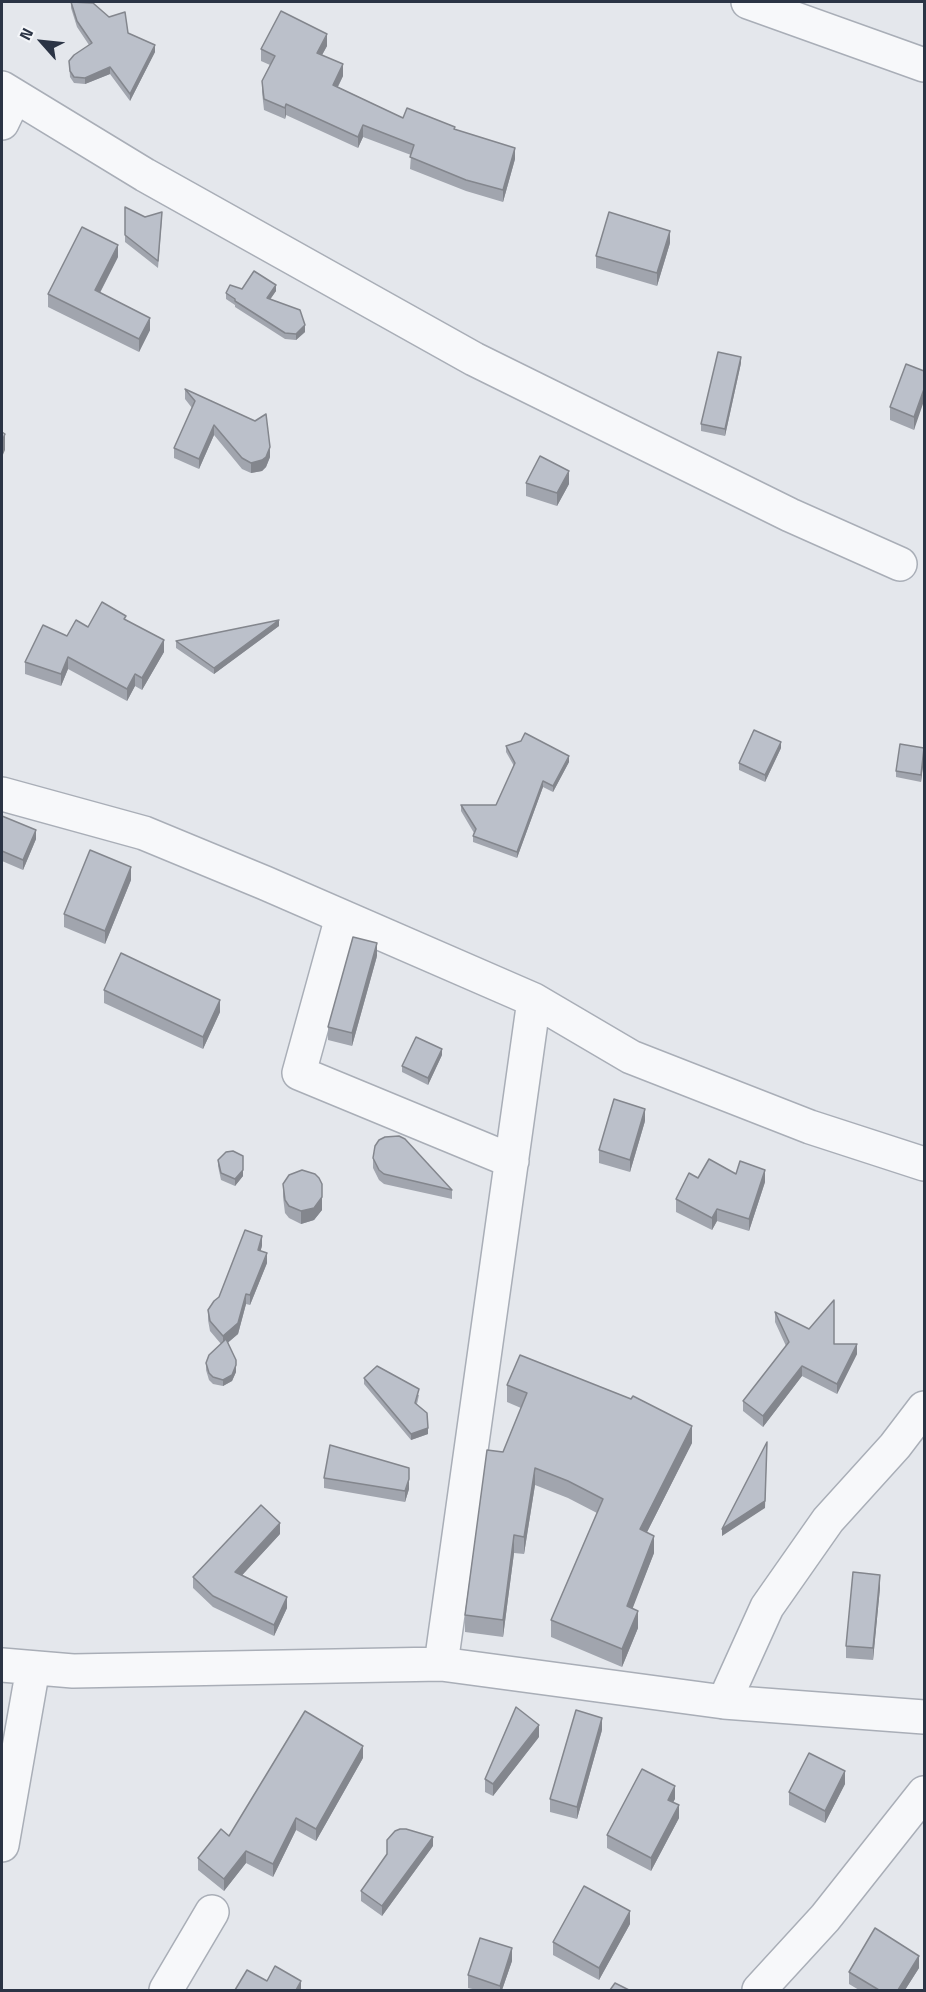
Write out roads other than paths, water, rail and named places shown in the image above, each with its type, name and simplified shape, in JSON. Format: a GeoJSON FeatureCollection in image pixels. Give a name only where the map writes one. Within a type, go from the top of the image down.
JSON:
{"type":"FeatureCollection","features":[{"type":"Feature","properties":{"kind":"street"},"geometry":{"type":"LineString","coordinates":[[748,2],[924,64]]}},
{"type":"Feature","properties":{"kind":"street"},"geometry":{"type":"LineString","coordinates":[[6,102],[145,175],[474,359],[790,515],[900,564]]}},
{"type":"Feature","properties":{"kind":"street"},"geometry":{"type":"LineString","coordinates":[[2,794],[144,833],[534,1000],[632,1058],[810,1127],[924,1164]]}},
{"type":"Feature","properties":{"kind":"street"},"geometry":{"type":"LineString","coordinates":[[342,917],[299,1073],[512,1161]]}},
{"type":"Feature","properties":{"kind":"street"},"geometry":{"type":"LineString","coordinates":[[441,1664],[534,1000]]}},
{"type":"Feature","properties":{"kind":"street"},"geometry":{"type":"LineString","coordinates":[[724,1702],[767,1607],[828,1520],[895,1446],[924,1408]]}},
{"type":"Feature","properties":{"kind":"street"},"geometry":{"type":"LineString","coordinates":[[2,1845],[17,1667],[73,1671],[441,1664],[724,1702],[924,1716]]}},
{"type":"Feature","properties":{"kind":"street"},"geometry":{"type":"LineString","coordinates":[[759,1990],[825,1918],[924,1793]]}},
{"type":"Feature","properties":{"kind":"street"},"geometry":{"type":"LineString","coordinates":[[166,1990],[212,1912]]}}]}
